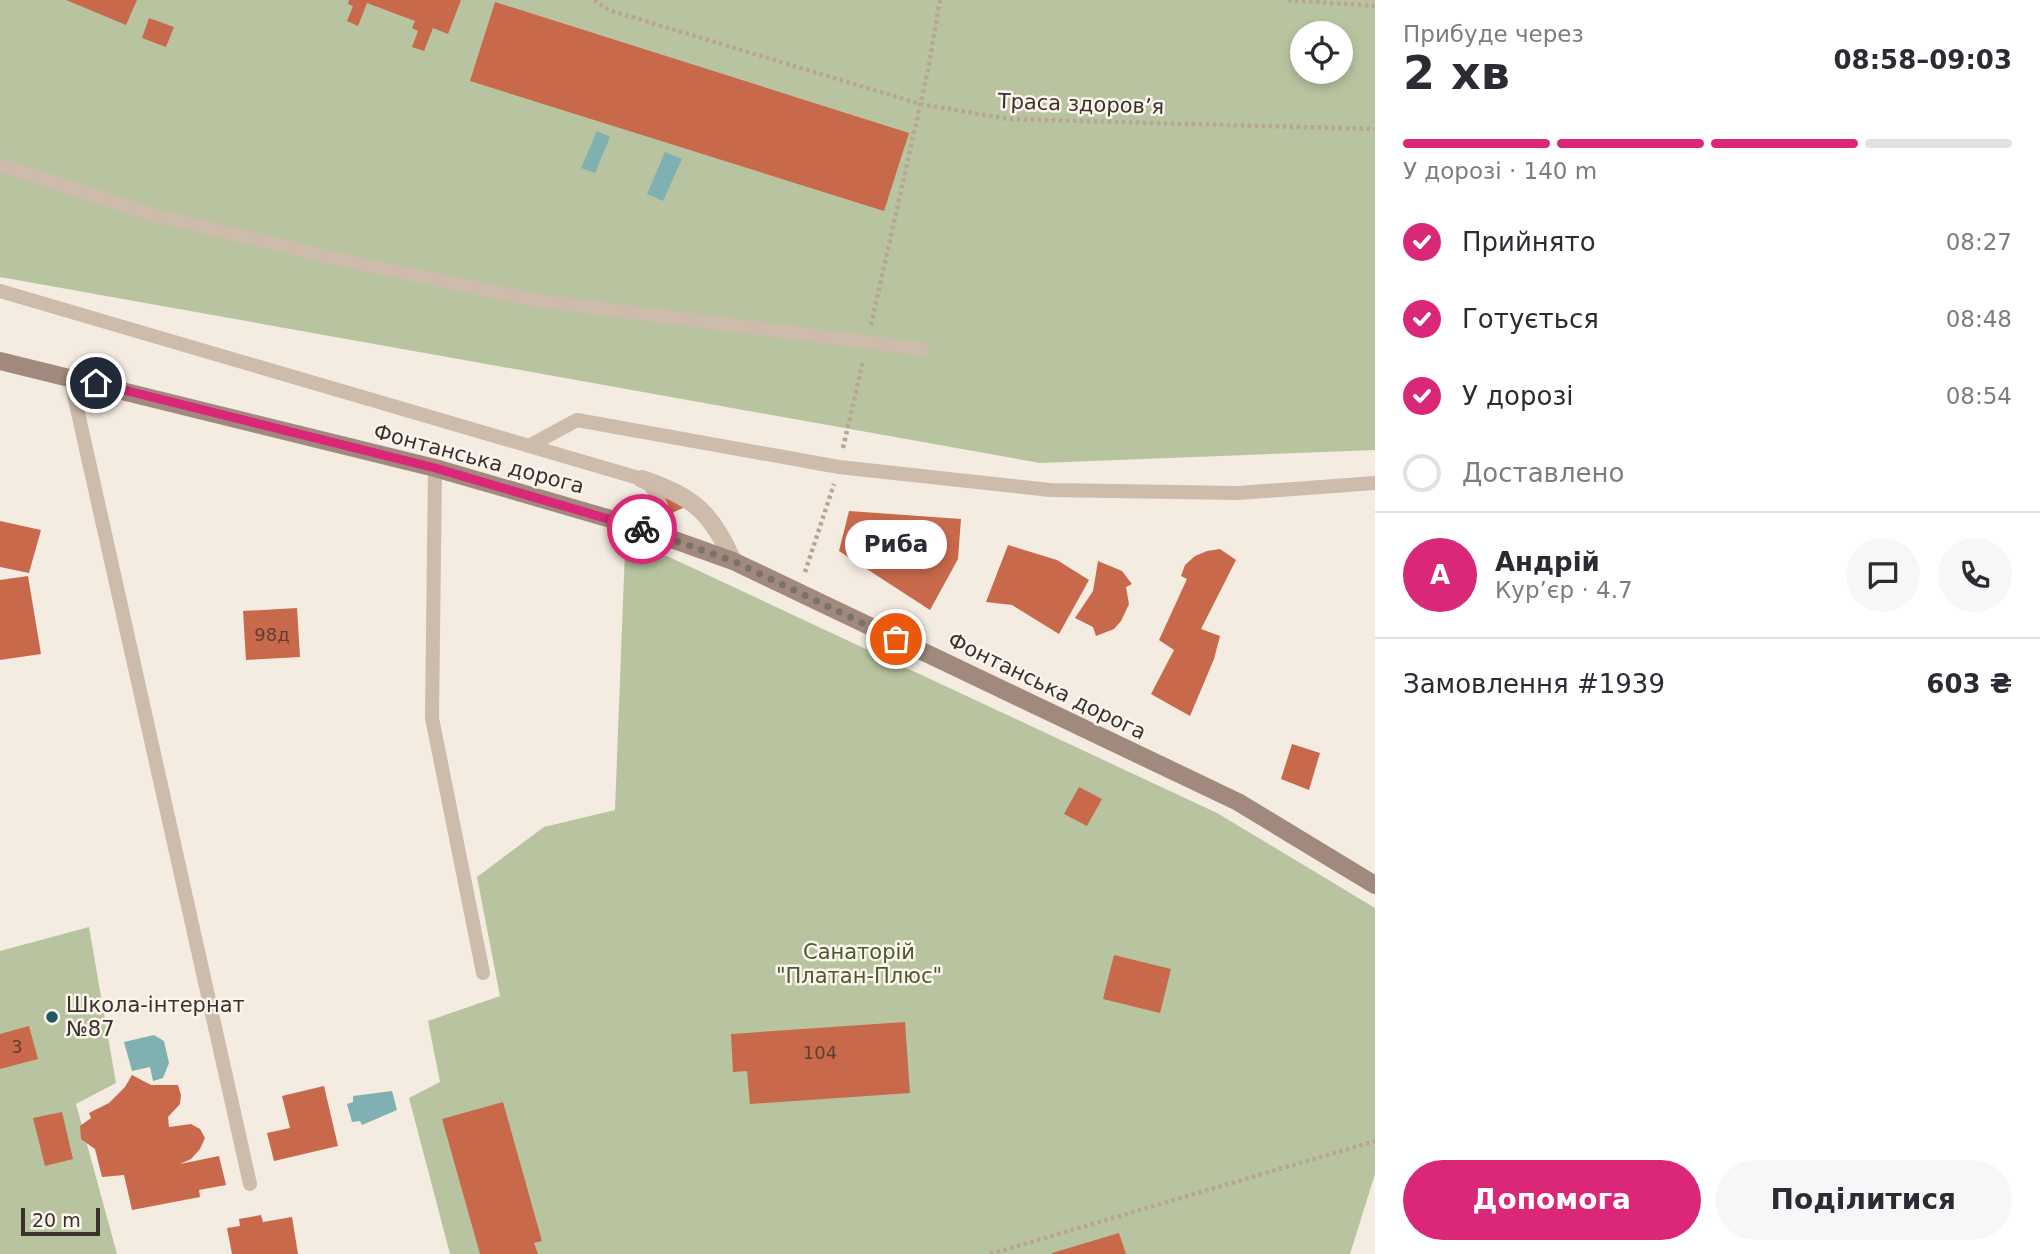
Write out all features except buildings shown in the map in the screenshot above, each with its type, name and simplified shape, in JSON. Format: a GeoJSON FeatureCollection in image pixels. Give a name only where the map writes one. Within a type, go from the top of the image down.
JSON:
{"type":"FeatureCollection","features":[{"type":"Feature","properties":{"kind":"main road","name":"Фонтанська дорога"},"geometry":{"type":"LineString","coordinates":[[0,360],[435,468],[635,526],[733,561],[1238,802],[1375,884]]}},
{"type":"Feature","properties":{"kind":"street"},"geometry":{"type":"LineString","coordinates":[[642,479],[673,489],[700,506],[725,543],[733,561]]}},
{"type":"Feature","properties":{"kind":"lane"},"geometry":{"type":"LineString","coordinates":[[0,165],[158,216],[337,259],[521,298],[922,349]]}},
{"type":"Feature","properties":{"kind":"lane"},"geometry":{"type":"LineString","coordinates":[[0,291],[642,479],[656,489],[659,499],[657,513],[649,521],[635,526]]}},
{"type":"Feature","properties":{"kind":"lane"},"geometry":{"type":"LineString","coordinates":[[70,377],[250,1184]]}},
{"type":"Feature","properties":{"kind":"lane"},"geometry":{"type":"LineString","coordinates":[[529,446],[577,420],[839,467],[1050,490],[1238,493],[1375,483]]}},
{"type":"Feature","properties":{"kind":"lane"},"geometry":{"type":"LineString","coordinates":[[435,468],[432,718],[483,973]]}},
{"type":"Feature","properties":{"kind":"path","name":"Траса здоров’я"},"geometry":{"type":"LineString","coordinates":[[594,0],[609,10],[920,104],[1008,119],[1375,129]]}},
{"type":"Feature","properties":{"kind":"path"},"geometry":{"type":"LineString","coordinates":[[897,214],[940,0]]}},
{"type":"Feature","properties":{"kind":"path"},"geometry":{"type":"LineString","coordinates":[[1288,0],[1375,6]]}},
{"type":"Feature","properties":{"kind":"path"},"geometry":{"type":"LineString","coordinates":[[798,593],[839,467]]}},
{"type":"Feature","properties":{"kind":"path"},"geometry":{"type":"LineString","coordinates":[[990,1254],[1375,1141]]}},
{"type":"Feature","properties":{"kind":"green space"},"geometry":{"type":"Polygon","coordinates":[[[0,0],[1375,0],[1375,450],[1040,463],[0,277],[0,0]]]}},
{"type":"Feature","properties":{"kind":"green space","name":"Санаторій \"Платан-Плюс\""},"geometry":{"type":"Polygon","coordinates":[[[625,549],[667,556],[1217,813],[1375,908],[1375,1174],[1350,1254],[450,1254],[409,1098],[440,1082],[428,1021],[500,996],[477,877],[544,827],[615,810],[625,549]]]}},
{"type":"Feature","properties":{"kind":"green space","name":"Школа-інтернат №87"},"geometry":{"type":"Polygon","coordinates":[[[89,927],[116,1083],[76,1104],[117,1254],[0,1254],[0,951],[89,927]]]}},
{"type":"Feature","properties":{"kind":"water"},"geometry":{"type":"Polygon","coordinates":[[[597,131],[610,137],[595,173],[581,168],[597,131]]]}},
{"type":"Feature","properties":{"kind":"water"},"geometry":{"type":"Polygon","coordinates":[[[665,152],[682,159],[663,201],[647,194],[665,152]]]}},
{"type":"Feature","properties":{"kind":"water"},"geometry":{"type":"Polygon","coordinates":[[[154,1035],[164,1041],[169,1063],[163,1078],[153,1081],[150,1067],[132,1071],[124,1042],[154,1035]]]}},
{"type":"Feature","properties":{"kind":"water"},"geometry":{"type":"Polygon","coordinates":[[[392,1091],[397,1110],[362,1125],[360,1121],[352,1122],[347,1104],[353,1102],[353,1096],[392,1091]]]}},
{"type":"Feature","properties":{"kind":"way so far"},"geometry":{"type":"LineString","coordinates":[[642,529],[733,561],[896,639]]}},
{"type":"Feature","properties":{"kind":"place","name":"Риба"},"geometry":{"type":"Point","coordinates":[896,639]}},
{"type":"Feature","properties":{"kind":"place","name":"Школа-інтернат №87"},"geometry":{"type":"Point","coordinates":[52,1017]}},
{"type":"Feature","properties":{"kind":"route"},"geometry":{"type":"LineString","coordinates":[[96,383],[435,468],[642,529]]}}]}
